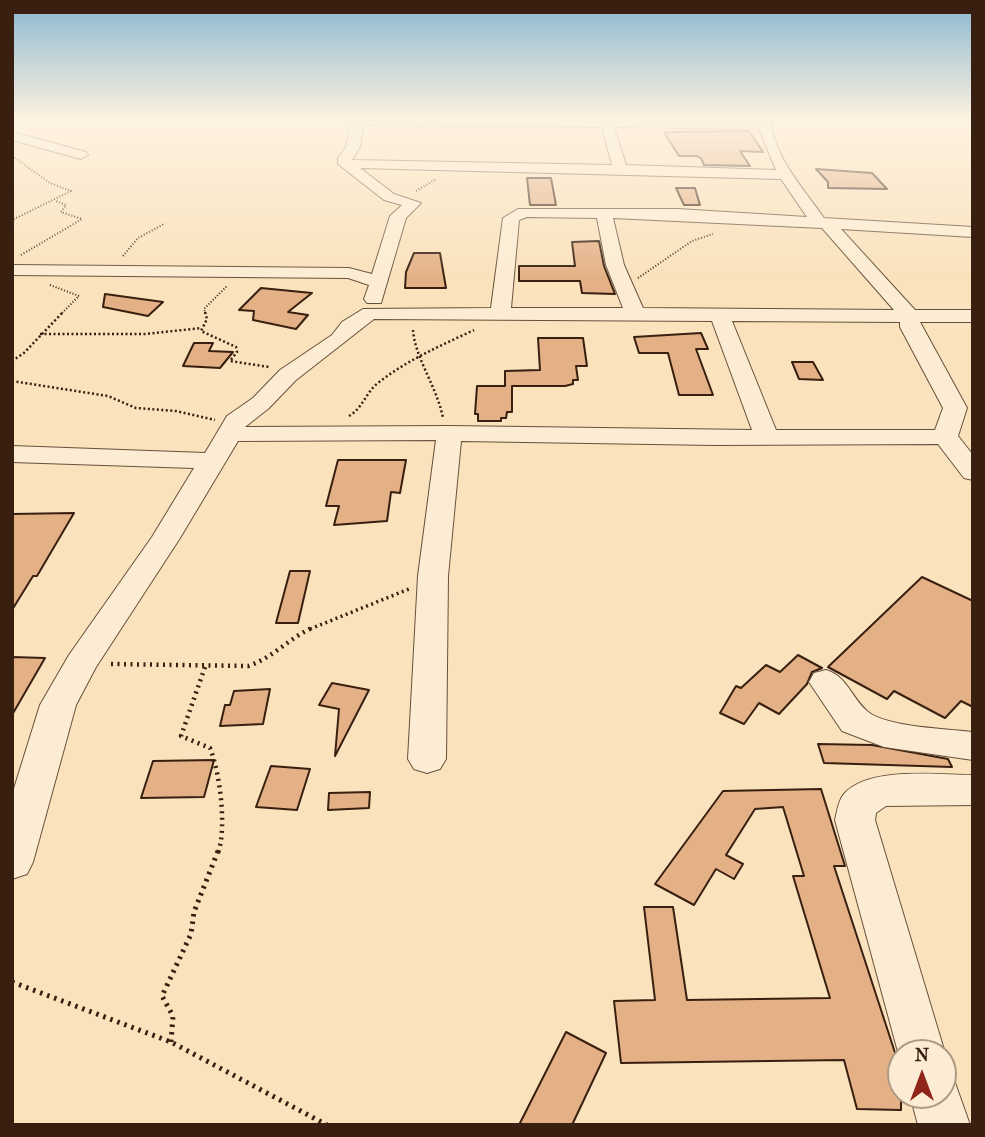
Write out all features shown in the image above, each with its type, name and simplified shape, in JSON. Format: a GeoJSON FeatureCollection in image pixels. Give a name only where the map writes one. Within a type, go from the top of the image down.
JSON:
{"type":"FeatureCollection","features":[{"type":"Feature","properties":{"kind":"street"},"geometry":{"type":"LineString","coordinates":[[12,862],[58,705],[81,663],[166,538],[233,428],[294,371],[370,313],[398,216],[413,204],[389,197],[356,172]]}},
{"type":"Feature","properties":{"kind":"street"},"geometry":{"type":"LineString","coordinates":[[706,172],[788,175]]}},
{"type":"Feature","properties":{"kind":"street"},"geometry":{"type":"LineString","coordinates":[[786,172],[822,221],[910,316],[911,327],[955,408],[945,437]]}},
{"type":"Feature","properties":{"kind":"street"},"geometry":{"type":"LineString","coordinates":[[503,315],[511,218],[534,211],[822,221],[973,232]]}},
{"type":"Feature","properties":{"kind":"street"},"geometry":{"type":"LineString","coordinates":[[604,213],[615,265],[635,314]]}},
{"type":"Feature","properties":{"kind":"street"},"geometry":{"type":"LineString","coordinates":[[12,270],[349,273],[380,282]]}},
{"type":"Feature","properties":{"kind":"street"},"geometry":{"type":"LineString","coordinates":[[370,313],[973,316]]}},
{"type":"Feature","properties":{"kind":"street"},"geometry":{"type":"LineString","coordinates":[[720,316],[766,436]]}},
{"type":"Feature","properties":{"kind":"street"},"geometry":{"type":"LineString","coordinates":[[233,428],[321,434],[715,439],[766,436],[945,437]]}},
{"type":"Feature","properties":{"kind":"street"},"geometry":{"type":"LineString","coordinates":[[427,759],[433,576],[454,434]]}},
{"type":"Feature","properties":{"kind":"street"},"geometry":{"type":"LineString","coordinates":[[945,437],[973,472]]}},
{"type":"Feature","properties":{"kind":"street"},"geometry":{"type":"LineString","coordinates":[[12,454],[212,461]]}},
{"type":"Feature","properties":{"kind":"street"},"geometry":{"type":"LineString","coordinates":[[826,682],[855,722],[884,733],[972,748]]}},
{"type":"Feature","properties":{"kind":"street"},"geometry":{"type":"LineString","coordinates":[[917,1039],[855,820],[858,805],[879,791],[973,790]]}},
{"type":"Feature","properties":{"kind":"path"},"geometry":{"type":"LineString","coordinates":[[12,220],[71,190],[50,183],[35,172]]}},
{"type":"Feature","properties":{"kind":"path"},"geometry":{"type":"LineString","coordinates":[[12,262],[33,246],[82,219],[61,212],[66,205],[54,200]]}},
{"type":"Feature","properties":{"kind":"path"},"geometry":{"type":"LineString","coordinates":[[626,288],[640,275],[692,241],[719,232],[741,219]]}},
{"type":"Feature","properties":{"kind":"path"},"geometry":{"type":"LineString","coordinates":[[109,270],[138,237],[164,224]]}},
{"type":"Feature","properties":{"kind":"path"},"geometry":{"type":"LineString","coordinates":[[12,361],[24,353],[79,296],[50,288],[53,277],[69,270]]}},
{"type":"Feature","properties":{"kind":"path"},"geometry":{"type":"LineString","coordinates":[[201,328],[207,319],[204,309],[244,270]]}},
{"type":"Feature","properties":{"kind":"path"},"geometry":{"type":"LineString","coordinates":[[415,314],[414,338],[438,393],[444,422],[454,434]]}},
{"type":"Feature","properties":{"kind":"path"},"geometry":{"type":"LineString","coordinates":[[321,434],[328,425],[355,413],[377,384],[397,374],[402,364],[503,315]]}},
{"type":"Feature","properties":{"kind":"path"},"geometry":{"type":"LineString","coordinates":[[40,334],[146,334],[201,328]]}},
{"type":"Feature","properties":{"kind":"path"},"geometry":{"type":"LineString","coordinates":[[201,328],[201,331],[236,347],[237,352],[230,360],[233,362],[294,371]]}},
{"type":"Feature","properties":{"kind":"path"},"geometry":{"type":"LineString","coordinates":[[12,381],[108,396],[136,408],[233,428]]}},
{"type":"Feature","properties":{"kind":"path"},"geometry":{"type":"LineString","coordinates":[[81,663],[205,667],[257,665],[274,655],[298,634],[346,616],[368,603],[407,590],[433,576]]}},
{"type":"Feature","properties":{"kind":"path"},"geometry":{"type":"LineString","coordinates":[[171,1042],[173,1017],[162,996],[191,934],[194,912],[223,839],[218,779],[212,752],[210,748],[181,736],[205,667]]}},
{"type":"Feature","properties":{"kind":"path"},"geometry":{"type":"LineString","coordinates":[[12,982],[171,1042],[327,1125]]}},
{"type":"Feature","properties":{"kind":"building"},"geometry":{"type":"Polygon","coordinates":[[[819,172],[872,173],[887,189],[828,188],[828,182],[819,172]]]}},
{"type":"Feature","properties":{"kind":"building"},"geometry":{"type":"Polygon","coordinates":[[[527,178],[551,178],[556,205],[530,205],[527,178]]]}},
{"type":"Feature","properties":{"kind":"building"},"geometry":{"type":"Polygon","coordinates":[[[676,188],[695,188],[700,205],[684,205],[676,188]]]}},
{"type":"Feature","properties":{"kind":"building"},"geometry":{"type":"Polygon","coordinates":[[[599,241],[604,266],[615,294],[582,293],[580,281],[519,281],[519,266],[575,266],[572,242],[599,241]]]}},
{"type":"Feature","properties":{"kind":"building"},"geometry":{"type":"Polygon","coordinates":[[[414,253],[440,253],[446,288],[405,288],[406,272],[414,253]]]}},
{"type":"Feature","properties":{"kind":"building"},"geometry":{"type":"Polygon","coordinates":[[[261,288],[312,293],[288,312],[308,315],[296,329],[253,320],[254,311],[239,310],[261,288]]]}},
{"type":"Feature","properties":{"kind":"building"},"geometry":{"type":"Polygon","coordinates":[[[105,294],[163,302],[148,316],[103,307],[105,294]]]}},
{"type":"Feature","properties":{"kind":"building"},"geometry":{"type":"Polygon","coordinates":[[[701,333],[708,349],[696,349],[713,395],[679,395],[668,353],[639,353],[634,337],[701,333]]]}},
{"type":"Feature","properties":{"kind":"building"},"geometry":{"type":"Polygon","coordinates":[[[538,338],[583,338],[587,366],[576,366],[578,380],[565,386],[512,386],[512,412],[507,412],[506,418],[501,418],[501,421],[478,421],[478,414],[475,414],[477,386],[505,386],[505,371],[540,370],[538,338]]]}},
{"type":"Feature","properties":{"kind":"building"},"geometry":{"type":"Polygon","coordinates":[[[194,343],[213,343],[209,351],[233,352],[220,368],[183,366],[194,343]]]}},
{"type":"Feature","properties":{"kind":"building"},"geometry":{"type":"Polygon","coordinates":[[[792,362],[813,362],[823,380],[799,379],[792,362]]]}},
{"type":"Feature","properties":{"kind":"building"},"geometry":{"type":"Polygon","coordinates":[[[338,460],[406,460],[400,493],[391,492],[387,521],[334,525],[339,506],[326,506],[338,460]]]}},
{"type":"Feature","properties":{"kind":"building"},"geometry":{"type":"Polygon","coordinates":[[[74,513],[37,576],[33,576],[12,610],[12,514],[74,513]]]}},
{"type":"Feature","properties":{"kind":"building"},"geometry":{"type":"Polygon","coordinates":[[[290,571],[310,571],[298,623],[276,623],[290,571]]]}},
{"type":"Feature","properties":{"kind":"building"},"geometry":{"type":"Polygon","coordinates":[[[922,577],[973,601],[973,707],[961,701],[945,718],[894,691],[887,699],[828,667],[922,577]]]}},
{"type":"Feature","properties":{"kind":"building"},"geometry":{"type":"Polygon","coordinates":[[[798,655],[822,668],[812,672],[807,684],[779,714],[759,703],[744,724],[720,713],[736,686],[741,688],[766,665],[780,672],[798,655]]]}},
{"type":"Feature","properties":{"kind":"building"},"geometry":{"type":"Polygon","coordinates":[[[12,657],[45,658],[12,715],[12,657]]]}},
{"type":"Feature","properties":{"kind":"building"},"geometry":{"type":"Polygon","coordinates":[[[332,683],[369,690],[335,756],[339,709],[319,705],[332,683]]]}},
{"type":"Feature","properties":{"kind":"building"},"geometry":{"type":"Polygon","coordinates":[[[270,689],[263,724],[220,726],[225,705],[230,705],[234,691],[270,689]]]}},
{"type":"Feature","properties":{"kind":"building"},"geometry":{"type":"Polygon","coordinates":[[[818,744],[872,745],[948,759],[952,767],[824,763],[818,744]]]}},
{"type":"Feature","properties":{"kind":"building"},"geometry":{"type":"Polygon","coordinates":[[[214,760],[204,797],[141,798],[153,761],[214,760]]]}},
{"type":"Feature","properties":{"kind":"building"},"geometry":{"type":"Polygon","coordinates":[[[271,766],[310,769],[297,810],[256,807],[271,766]]]}},
{"type":"Feature","properties":{"kind":"building"},"geometry":{"type":"Polygon","coordinates":[[[821,789],[845,866],[834,866],[891,1039],[887,1039],[887,1109],[901,1110],[857,1109],[844,1060],[621,1063],[614,1001],[655,1000],[644,907],[673,907],[687,1000],[830,998],[793,876],[804,876],[783,807],[755,809],[726,855],[743,864],[734,879],[716,869],[694,905],[655,884],[723,791],[821,789]]]}},
{"type":"Feature","properties":{"kind":"building"},"geometry":{"type":"Polygon","coordinates":[[[370,792],[369,808],[328,810],[329,793],[370,792]]]}},
{"type":"Feature","properties":{"kind":"building"},"geometry":{"type":"Polygon","coordinates":[[[566,1032],[606,1053],[572,1125],[519,1125],[566,1032]]]}}]}
